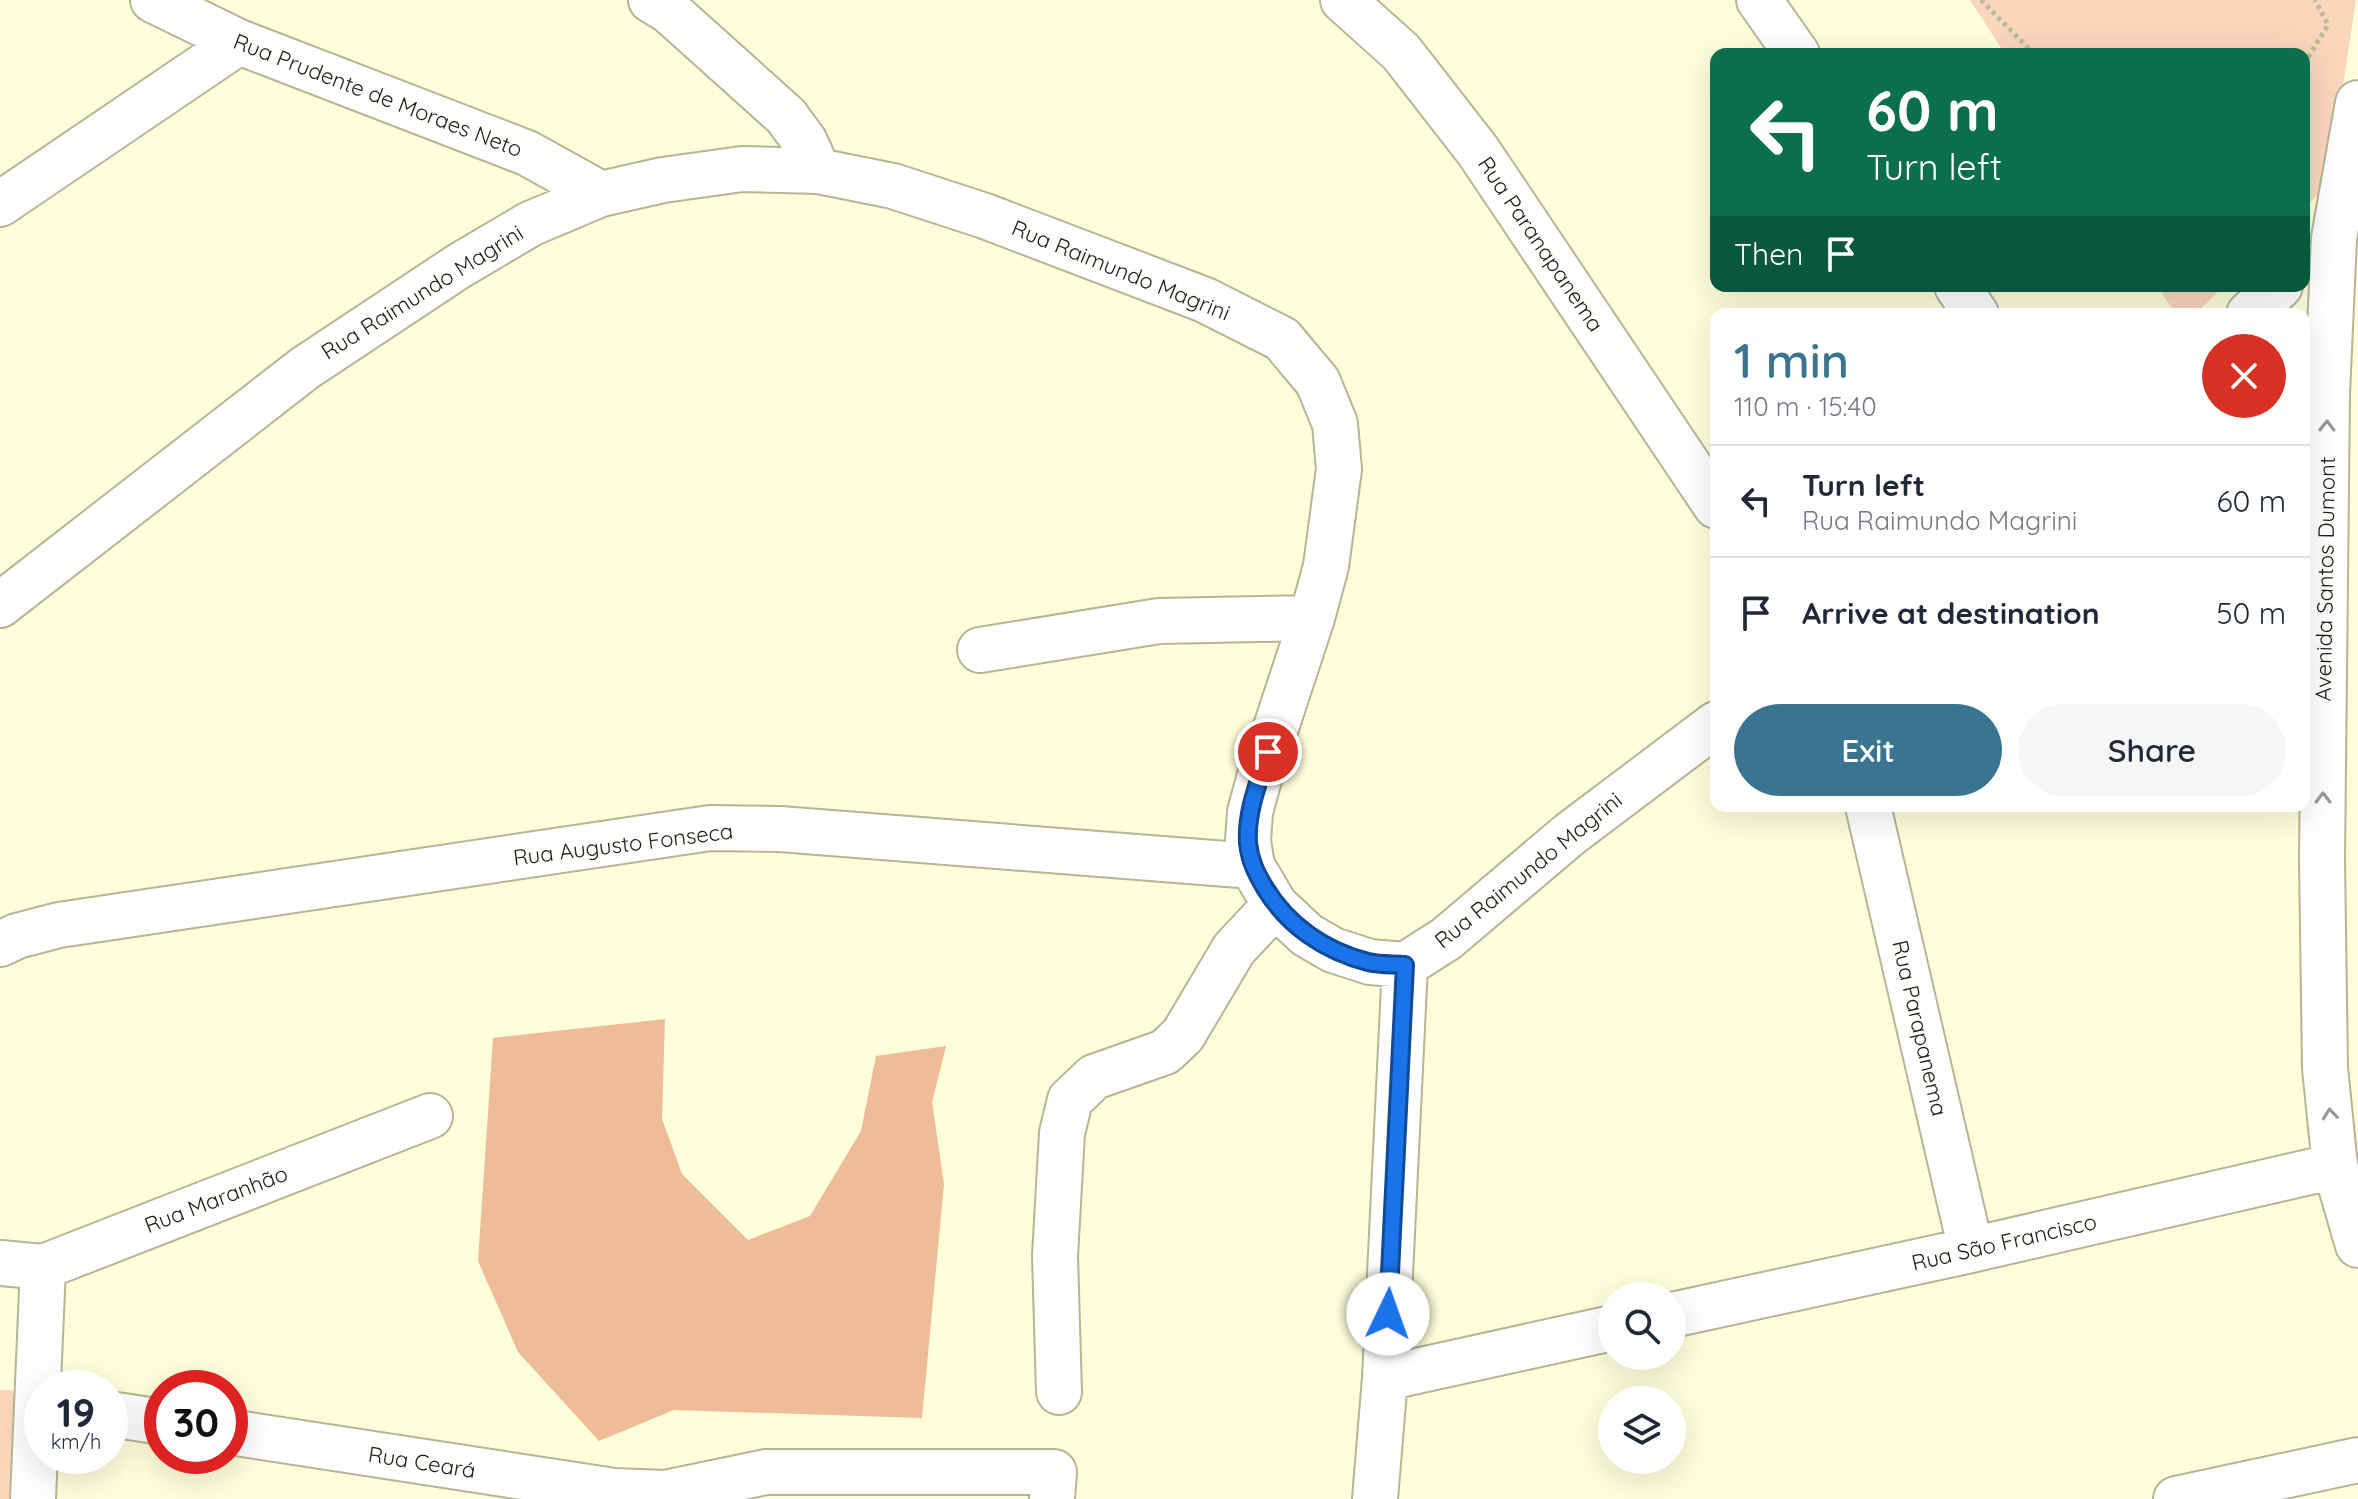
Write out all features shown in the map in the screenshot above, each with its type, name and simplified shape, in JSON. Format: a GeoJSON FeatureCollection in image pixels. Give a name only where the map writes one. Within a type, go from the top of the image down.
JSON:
{"type":"FeatureCollection","features":[{"type":"Feature","properties":{"kind":"street","name":"Rua Prudente de Moraes Neto"},"geometry":{"type":"LineString","coordinates":[[153,0],[239,42],[527,153],[601,194]]}},
{"type":"Feature","properties":{"kind":"street"},"geometry":{"type":"LineString","coordinates":[[651,0],[669,11],[786,116],[805,142],[818,171]]}},
{"type":"Feature","properties":{"kind":"street","name":"Rua Paranapanema"},"geometry":{"type":"LineString","coordinates":[[1343,0],[1401,52],[1478,151],[1710,497]]}},
{"type":"Feature","properties":{"kind":"street"},"geometry":{"type":"LineString","coordinates":[[1759,0],[1793,48]]}},
{"type":"Feature","properties":{"kind":"street"},"geometry":{"type":"LineString","coordinates":[[0,204],[239,42]]}},
{"type":"Feature","properties":{"kind":"street","name":"Avenida Santos Dumont"},"geometry":{"type":"LineString","coordinates":[[2358,103],[2319,251],[2327,394],[2322,860],[2325,1068],[2335,1166],[2358,1245]]}},
{"type":"Feature","properties":{"kind":"street","name":"Rua Raimundo Magrini"},"geometry":{"type":"LineString","coordinates":[[0,605],[305,368],[459,266],[518,231],[601,194],[663,180],[742,169],[818,171],[893,186],[985,216],[1205,300],[1282,339],[1318,382],[1335,424],[1339,469],[1326,566],[1250,812],[1248,841],[1252,866],[1275,905],[1307,935],[1333,950],[1370,962],[1405,965],[1446,939],[1570,834],[1710,728]]}},
{"type":"Feature","properties":{"kind":"street"},"geometry":{"type":"LineString","coordinates":[[2256,308],[2273,292]]}},
{"type":"Feature","properties":{"kind":"street"},"geometry":{"type":"LineString","coordinates":[[980,650],[1159,621],[1312,618]]}},
{"type":"Feature","properties":{"kind":"street","name":"Rua Parapanema"},"geometry":{"type":"LineString","coordinates":[[1869,812],[1971,1250]]}},
{"type":"Feature","properties":{"kind":"street","name":"Rua Augusto Fonseca"},"geometry":{"type":"LineString","coordinates":[[0,944],[17,936],[59,925],[710,828],[780,829],[1252,866]]}},
{"type":"Feature","properties":{"kind":"street"},"geometry":{"type":"LineString","coordinates":[[2322,860],[2358,837]]}},
{"type":"Feature","properties":{"kind":"street"},"geometry":{"type":"LineString","coordinates":[[1059,1392],[1055,1243],[1062,1133],[1070,1100],[1094,1077],[1165,1052],[1183,1035],[1229,956],[1275,905]]}},
{"type":"Feature","properties":{"kind":"street"},"geometry":{"type":"LineString","coordinates":[[1375,1499],[1385,1378],[1405,965]]}},
{"type":"Feature","properties":{"kind":"street","name":"Rua Maranhão"},"geometry":{"type":"LineString","coordinates":[[0,1263],[43,1267],[430,1116]]}},
{"type":"Feature","properties":{"kind":"street","name":"Rua São Francisco"},"geometry":{"type":"LineString","coordinates":[[1686,1312],[2335,1166]]}},
{"type":"Feature","properties":{"kind":"street"},"geometry":{"type":"LineString","coordinates":[[40,1370],[43,1267]]}},
{"type":"Feature","properties":{"kind":"street"},"geometry":{"type":"LineString","coordinates":[[1385,1378],[1598,1331]]}},
{"type":"Feature","properties":{"kind":"street","name":"Rua Ceará"},"geometry":{"type":"LineString","coordinates":[[248,1435],[614,1491],[665,1493],[1054,1472],[1052,1499]]}},
{"type":"Feature","properties":{"kind":"street"},"geometry":{"type":"LineString","coordinates":[[2176,1499],[2358,1460]]}},
{"type":"Feature","properties":{"kind":"street"},"geometry":{"type":"LineString","coordinates":[[33,1499],[35,1474]]}},
{"type":"Feature","properties":{"kind":"path"},"geometry":{"type":"LineString","coordinates":[[1981,0],[2028,48]]}},
{"type":"Feature","properties":{"kind":"path"},"geometry":{"type":"LineString","coordinates":[[2310,54],[2328,25],[2315,0]]}},
{"type":"Feature","properties":{"kind":"shaded area"},"geometry":{"type":"Polygon","coordinates":[[[1970,0],[2356,0],[2328,185],[2310,202],[2310,48],[2001,48],[1970,0]]]}},
{"type":"Feature","properties":{"kind":"shaded area"},"geometry":{"type":"Polygon","coordinates":[[[2161,292],[2218,292],[2201,308],[2172,308],[2161,292]]]}},
{"type":"Feature","properties":{"kind":"shaded area"},"geometry":{"type":"Polygon","coordinates":[[[665,1019],[662,1119],[682,1174],[748,1240],[810,1216],[861,1131],[876,1056],[946,1046],[932,1102],[944,1184],[922,1418],[674,1410],[599,1441],[518,1352],[478,1261],[493,1038],[665,1019]]]}},
{"type":"Feature","properties":{"kind":"shaded area"},"geometry":{"type":"Polygon","coordinates":[[[0,1390],[24,1391],[16,1499],[0,1499],[0,1390]]]}},
{"type":"Feature","properties":{"kind":"route"},"geometry":{"type":"LineString","coordinates":[[1268,752],[1250,812],[1248,841],[1252,866],[1275,905],[1307,935],[1333,950],[1370,962],[1405,965],[1388,1314]]}}]}
